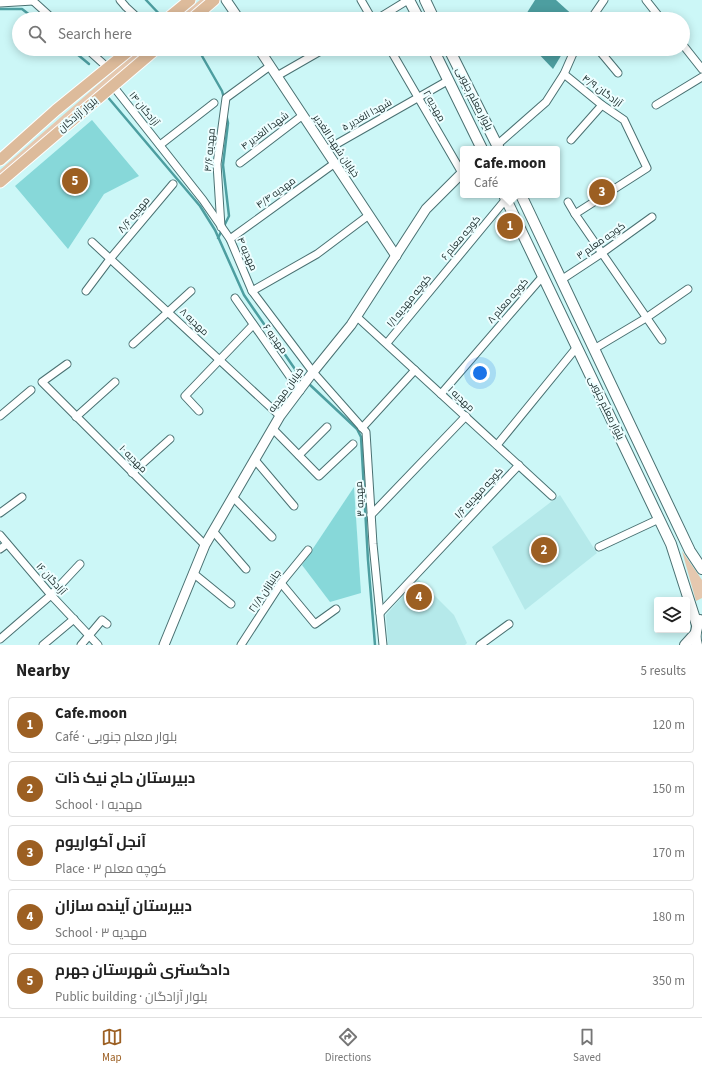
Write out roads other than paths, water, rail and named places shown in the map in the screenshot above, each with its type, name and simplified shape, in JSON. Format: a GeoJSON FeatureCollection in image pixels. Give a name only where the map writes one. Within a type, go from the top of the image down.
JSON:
{"type":"FeatureCollection","features":[{"type":"Feature","properties":{"kind":"main road"},"geometry":{"type":"LineString","coordinates":[[175,12],[190,0]]}},
{"type":"Feature","properties":{"kind":"main road"},"geometry":{"type":"LineString","coordinates":[[200,12],[214,0]]}},
{"type":"Feature","properties":{"kind":"main road"},"geometry":{"type":"LineString","coordinates":[[409,0],[415,12]]}},
{"type":"Feature","properties":{"kind":"main road"},"geometry":{"type":"LineString","coordinates":[[425,0],[431,12]]}},
{"type":"Feature","properties":{"kind":"main road","name":"بلوار آزادگان"},"geometry":{"type":"LineString","coordinates":[[0,160],[56,110],[123,56]]}},
{"type":"Feature","properties":{"kind":"main road","name":"بلوار آزادگان"},"geometry":{"type":"LineString","coordinates":[[0,182],[148,56]]}},
{"type":"Feature","properties":{"kind":"main road","name":"بلوار معلم جنوبی"},"geometry":{"type":"LineString","coordinates":[[439,56],[481,146]]}},
{"type":"Feature","properties":{"kind":"main road","name":"بلوار معلم جنوبی"},"geometry":{"type":"LineString","coordinates":[[452,56],[498,146]]}},
{"type":"Feature","properties":{"kind":"main road","name":"بلوار معلم جنوبی"},"geometry":{"type":"LineString","coordinates":[[505,198],[671,544],[698,626],[697,645]]}},
{"type":"Feature","properties":{"kind":"main road","name":"بلوار معلم جنوبی"},"geometry":{"type":"LineString","coordinates":[[522,198],[690,551],[702,568]]}},
{"type":"Feature","properties":{"kind":"main road"},"geometry":{"type":"LineString","coordinates":[[685,645],[698,626]]}},
{"type":"Feature","properties":{"kind":"street"},"geometry":{"type":"LineString","coordinates":[[0,3],[32,0],[45,12]]}},
{"type":"Feature","properties":{"kind":"street"},"geometry":{"type":"LineString","coordinates":[[120,0],[131,12]]}},
{"type":"Feature","properties":{"kind":"street"},"geometry":{"type":"LineString","coordinates":[[226,0],[234,12]]}},
{"type":"Feature","properties":{"kind":"street"},"geometry":{"type":"LineString","coordinates":[[361,0],[368,12]]}},
{"type":"Feature","properties":{"kind":"street"},"geometry":{"type":"LineString","coordinates":[[389,12],[409,0]]}},
{"type":"Feature","properties":{"kind":"street"},"geometry":{"type":"LineString","coordinates":[[596,12],[604,0]]}},
{"type":"Feature","properties":{"kind":"street"},"geometry":{"type":"LineString","coordinates":[[646,0],[655,12]]}},
{"type":"Feature","properties":{"kind":"street"},"geometry":{"type":"LineString","coordinates":[[690,54],[702,69]]}},
{"type":"Feature","properties":{"kind":"street"},"geometry":{"type":"LineString","coordinates":[[95,56],[108,68]]}},
{"type":"Feature","properties":{"kind":"street","name":"خیابان شهدا الغدیر"},"geometry":{"type":"LineString","coordinates":[[264,56],[396,256]]}},
{"type":"Feature","properties":{"kind":"street"},"geometry":{"type":"LineString","coordinates":[[277,76],[312,56]]}},
{"type":"Feature","properties":{"kind":"street","name":"مهدیه ۲"},"geometry":{"type":"LineString","coordinates":[[394,56],[460,169]]}},
{"type":"Feature","properties":{"kind":"street"},"geometry":{"type":"LineString","coordinates":[[499,146],[546,102],[564,74],[572,56]]}},
{"type":"Feature","properties":{"kind":"street"},"geometry":{"type":"LineString","coordinates":[[604,56],[618,73]]}},
{"type":"Feature","properties":{"kind":"street","name":"مهدیه ۴/۶"},"geometry":{"type":"LineString","coordinates":[[221,227],[217,164],[226,98],[270,66]]}},
{"type":"Feature","properties":{"kind":"street","name":"آزادگان ۴/۹"},"geometry":{"type":"LineString","coordinates":[[564,74],[602,105],[624,120],[647,168],[575,214]]}},
{"type":"Feature","properties":{"kind":"street"},"geometry":{"type":"LineString","coordinates":[[656,105],[702,77]]}},
{"type":"Feature","properties":{"kind":"street","name":"شهدا الغدیر ۵"},"geometry":{"type":"LineString","coordinates":[[326,150],[449,80]]}},
{"type":"Feature","properties":{"kind":"street","name":"آزادگان ۱۴"},"geometry":{"type":"LineString","coordinates":[[113,86],[160,145]]}},
{"type":"Feature","properties":{"kind":"street"},"geometry":{"type":"LineString","coordinates":[[160,145],[214,103]]}},
{"type":"Feature","properties":{"kind":"street"},"geometry":{"type":"LineString","coordinates":[[571,140],[602,105]]}},
{"type":"Feature","properties":{"kind":"street","name":"شهدا الغدیر ۴"},"geometry":{"type":"LineString","coordinates":[[240,162],[303,115]]}},
{"type":"Feature","properties":{"kind":"street","name":"مهدیه ۴"},"geometry":{"type":"LineString","coordinates":[[160,145],[203,200],[230,238],[252,292],[313,372]]}},
{"type":"Feature","properties":{"kind":"street","name":"مهدیه ۴/۴"},"geometry":{"type":"LineString","coordinates":[[230,238],[335,163]]}},
{"type":"Feature","properties":{"kind":"street","name":"خیابان مهدیه"},"geometry":{"type":"LineString","coordinates":[[164,645],[205,545],[280,416],[356,316],[426,209],[460,174]]}},
{"type":"Feature","properties":{"kind":"street","name":"مهدیه ۸/۶"},"geometry":{"type":"LineString","coordinates":[[86,291],[110,259],[173,184]]}},
{"type":"Feature","properties":{"kind":"street","name":"کوچه معلم ۶"},"geometry":{"type":"LineString","coordinates":[[446,271],[504,198]]}},
{"type":"Feature","properties":{"kind":"street"},"geometry":{"type":"LineString","coordinates":[[568,202],[662,340]]}},
{"type":"Feature","properties":{"kind":"street"},"geometry":{"type":"LineString","coordinates":[[252,292],[317,254],[369,215]]}},
{"type":"Feature","properties":{"kind":"street","name":"کوچه معلم ۳"},"geometry":{"type":"LineString","coordinates":[[561,280],[652,217]]}},
{"type":"Feature","properties":{"kind":"street","name":"مهدیه ۸"},"geometry":{"type":"LineString","coordinates":[[92,242],[280,416]]}},
{"type":"Feature","properties":{"kind":"street","name":"کوچه مهدیه ۱/۱"},"geometry":{"type":"LineString","coordinates":[[387,344],[446,271]]}},
{"type":"Feature","properties":{"kind":"street","name":"کوچه معلم ۸"},"geometry":{"type":"LineString","coordinates":[[441,394],[543,276]]}},
{"type":"Feature","properties":{"kind":"street"},"geometry":{"type":"LineString","coordinates":[[594,349],[646,318],[688,289]]}},
{"type":"Feature","properties":{"kind":"street"},"geometry":{"type":"LineString","coordinates":[[133,344],[191,291]]}},
{"type":"Feature","properties":{"kind":"street","name":"مهدیه ۶"},"geometry":{"type":"LineString","coordinates":[[235,298],[300,391]]}},
{"type":"Feature","properties":{"kind":"street","name":"مهدیه ۱"},"geometry":{"type":"LineString","coordinates":[[356,316],[552,496]]}},
{"type":"Feature","properties":{"kind":"street"},"geometry":{"type":"LineString","coordinates":[[199,411],[185,396],[253,325]]}},
{"type":"Feature","properties":{"kind":"street"},"geometry":{"type":"LineString","coordinates":[[497,445],[577,348]]}},
{"type":"Feature","properties":{"kind":"street","name":"مهدیه ۱۰"},"geometry":{"type":"LineString","coordinates":[[67,364],[42,382],[205,545]]}},
{"type":"Feature","properties":{"kind":"street"},"geometry":{"type":"LineString","coordinates":[[362,428],[415,370]]}},
{"type":"Feature","properties":{"kind":"street","name":"مهدیه ۳"},"geometry":{"type":"LineString","coordinates":[[313,372],[366,432],[371,515],[383,645]]}},
{"type":"Feature","properties":{"kind":"street"},"geometry":{"type":"LineString","coordinates":[[76,417],[115,382]]}},
{"type":"Feature","properties":{"kind":"street"},"geometry":{"type":"LineString","coordinates":[[0,416],[31,390]]}},
{"type":"Feature","properties":{"kind":"street"},"geometry":{"type":"LineString","coordinates":[[371,515],[466,416]]}},
{"type":"Feature","properties":{"kind":"street"},"geometry":{"type":"LineString","coordinates":[[299,455],[327,427]]}},
{"type":"Feature","properties":{"kind":"street"},"geometry":{"type":"LineString","coordinates":[[273,429],[319,476],[353,444]]}},
{"type":"Feature","properties":{"kind":"street"},"geometry":{"type":"LineString","coordinates":[[132,472],[170,439]]}},
{"type":"Feature","properties":{"kind":"street"},"geometry":{"type":"LineString","coordinates":[[255,460],[294,506]]}},
{"type":"Feature","properties":{"kind":"street","name":"کوچه مهدیه ۱/۶"},"geometry":{"type":"LineString","coordinates":[[380,613],[518,465]]}},
{"type":"Feature","properties":{"kind":"street"},"geometry":{"type":"LineString","coordinates":[[0,513],[22,497]]}},
{"type":"Feature","properties":{"kind":"street"},"geometry":{"type":"LineString","coordinates":[[234,497],[272,537]]}},
{"type":"Feature","properties":{"kind":"street"},"geometry":{"type":"LineString","coordinates":[[599,547],[659,519]]}},
{"type":"Feature","properties":{"kind":"street"},"geometry":{"type":"LineString","coordinates":[[213,531],[246,569]]}},
{"type":"Feature","properties":{"kind":"street","name":"آزادگان ۱۶"},"geometry":{"type":"LineString","coordinates":[[0,535],[51,595],[98,645]]}},
{"type":"Feature","properties":{"kind":"street"},"geometry":{"type":"LineString","coordinates":[[0,549],[7,544]]}},
{"type":"Feature","properties":{"kind":"street","name":"جانبازان ۲۱/۸"},"geometry":{"type":"LineString","coordinates":[[241,645],[280,583],[308,550]]}},
{"type":"Feature","properties":{"kind":"street"},"geometry":{"type":"LineString","coordinates":[[0,638],[51,595],[80,564]]}},
{"type":"Feature","properties":{"kind":"street"},"geometry":{"type":"LineString","coordinates":[[193,573],[231,604]]}},
{"type":"Feature","properties":{"kind":"street"},"geometry":{"type":"LineString","coordinates":[[280,583],[315,624],[336,609]]}},
{"type":"Feature","properties":{"kind":"street"},"geometry":{"type":"LineString","coordinates":[[43,645],[74,619]]}},
{"type":"Feature","properties":{"kind":"street"},"geometry":{"type":"LineString","coordinates":[[81,645],[102,620],[107,624]]}},
{"type":"Feature","properties":{"kind":"street"},"geometry":{"type":"LineString","coordinates":[[480,645],[509,624]]}},
{"type":"Feature","properties":{"kind":"waterway"},"geometry":{"type":"LineString","coordinates":[[146,0],[157,12]]}},
{"type":"Feature","properties":{"kind":"waterway"},"geometry":{"type":"LineString","coordinates":[[0,9],[22,9],[26,12]]}},
{"type":"Feature","properties":{"kind":"waterway"},"geometry":{"type":"LineString","coordinates":[[79,56],[89,64]]}},
{"type":"Feature","properties":{"kind":"waterway"},"geometry":{"type":"LineString","coordinates":[[202,56],[222,91],[224,98]]}},
{"type":"Feature","properties":{"kind":"waterway"},"geometry":{"type":"LineString","coordinates":[[106,95],[200,206],[215,230],[244,295],[299,375],[304,380]]}},
{"type":"Feature","properties":{"kind":"waterway"},"geometry":{"type":"LineString","coordinates":[[218,238],[229,216],[223,165],[228,123],[226,114]]}},
{"type":"Feature","properties":{"kind":"waterway"},"geometry":{"type":"LineString","coordinates":[[308,383],[357,429],[361,437],[368,560],[375,645]]}},
{"type":"Feature","properties":{"kind":"place","name":"دادگستری شهرستان جهرم"},"geometry":{"type":"Point","coordinates":[75,181]}},
{"type":"Feature","properties":{"kind":"place","name":"آنجل آکواریوم"},"geometry":{"type":"Point","coordinates":[602,192]}},
{"type":"Feature","properties":{"kind":"place","name":"Cafe.moon"},"geometry":{"type":"Point","coordinates":[510,226]}},
{"type":"Feature","properties":{"kind":"place","name":"دبیرستان حاج نیک ذات"},"geometry":{"type":"Point","coordinates":[544,550]}},
{"type":"Feature","properties":{"kind":"place","name":"دبیرستان آینده سازان"},"geometry":{"type":"Point","coordinates":[419,597]}}]}
